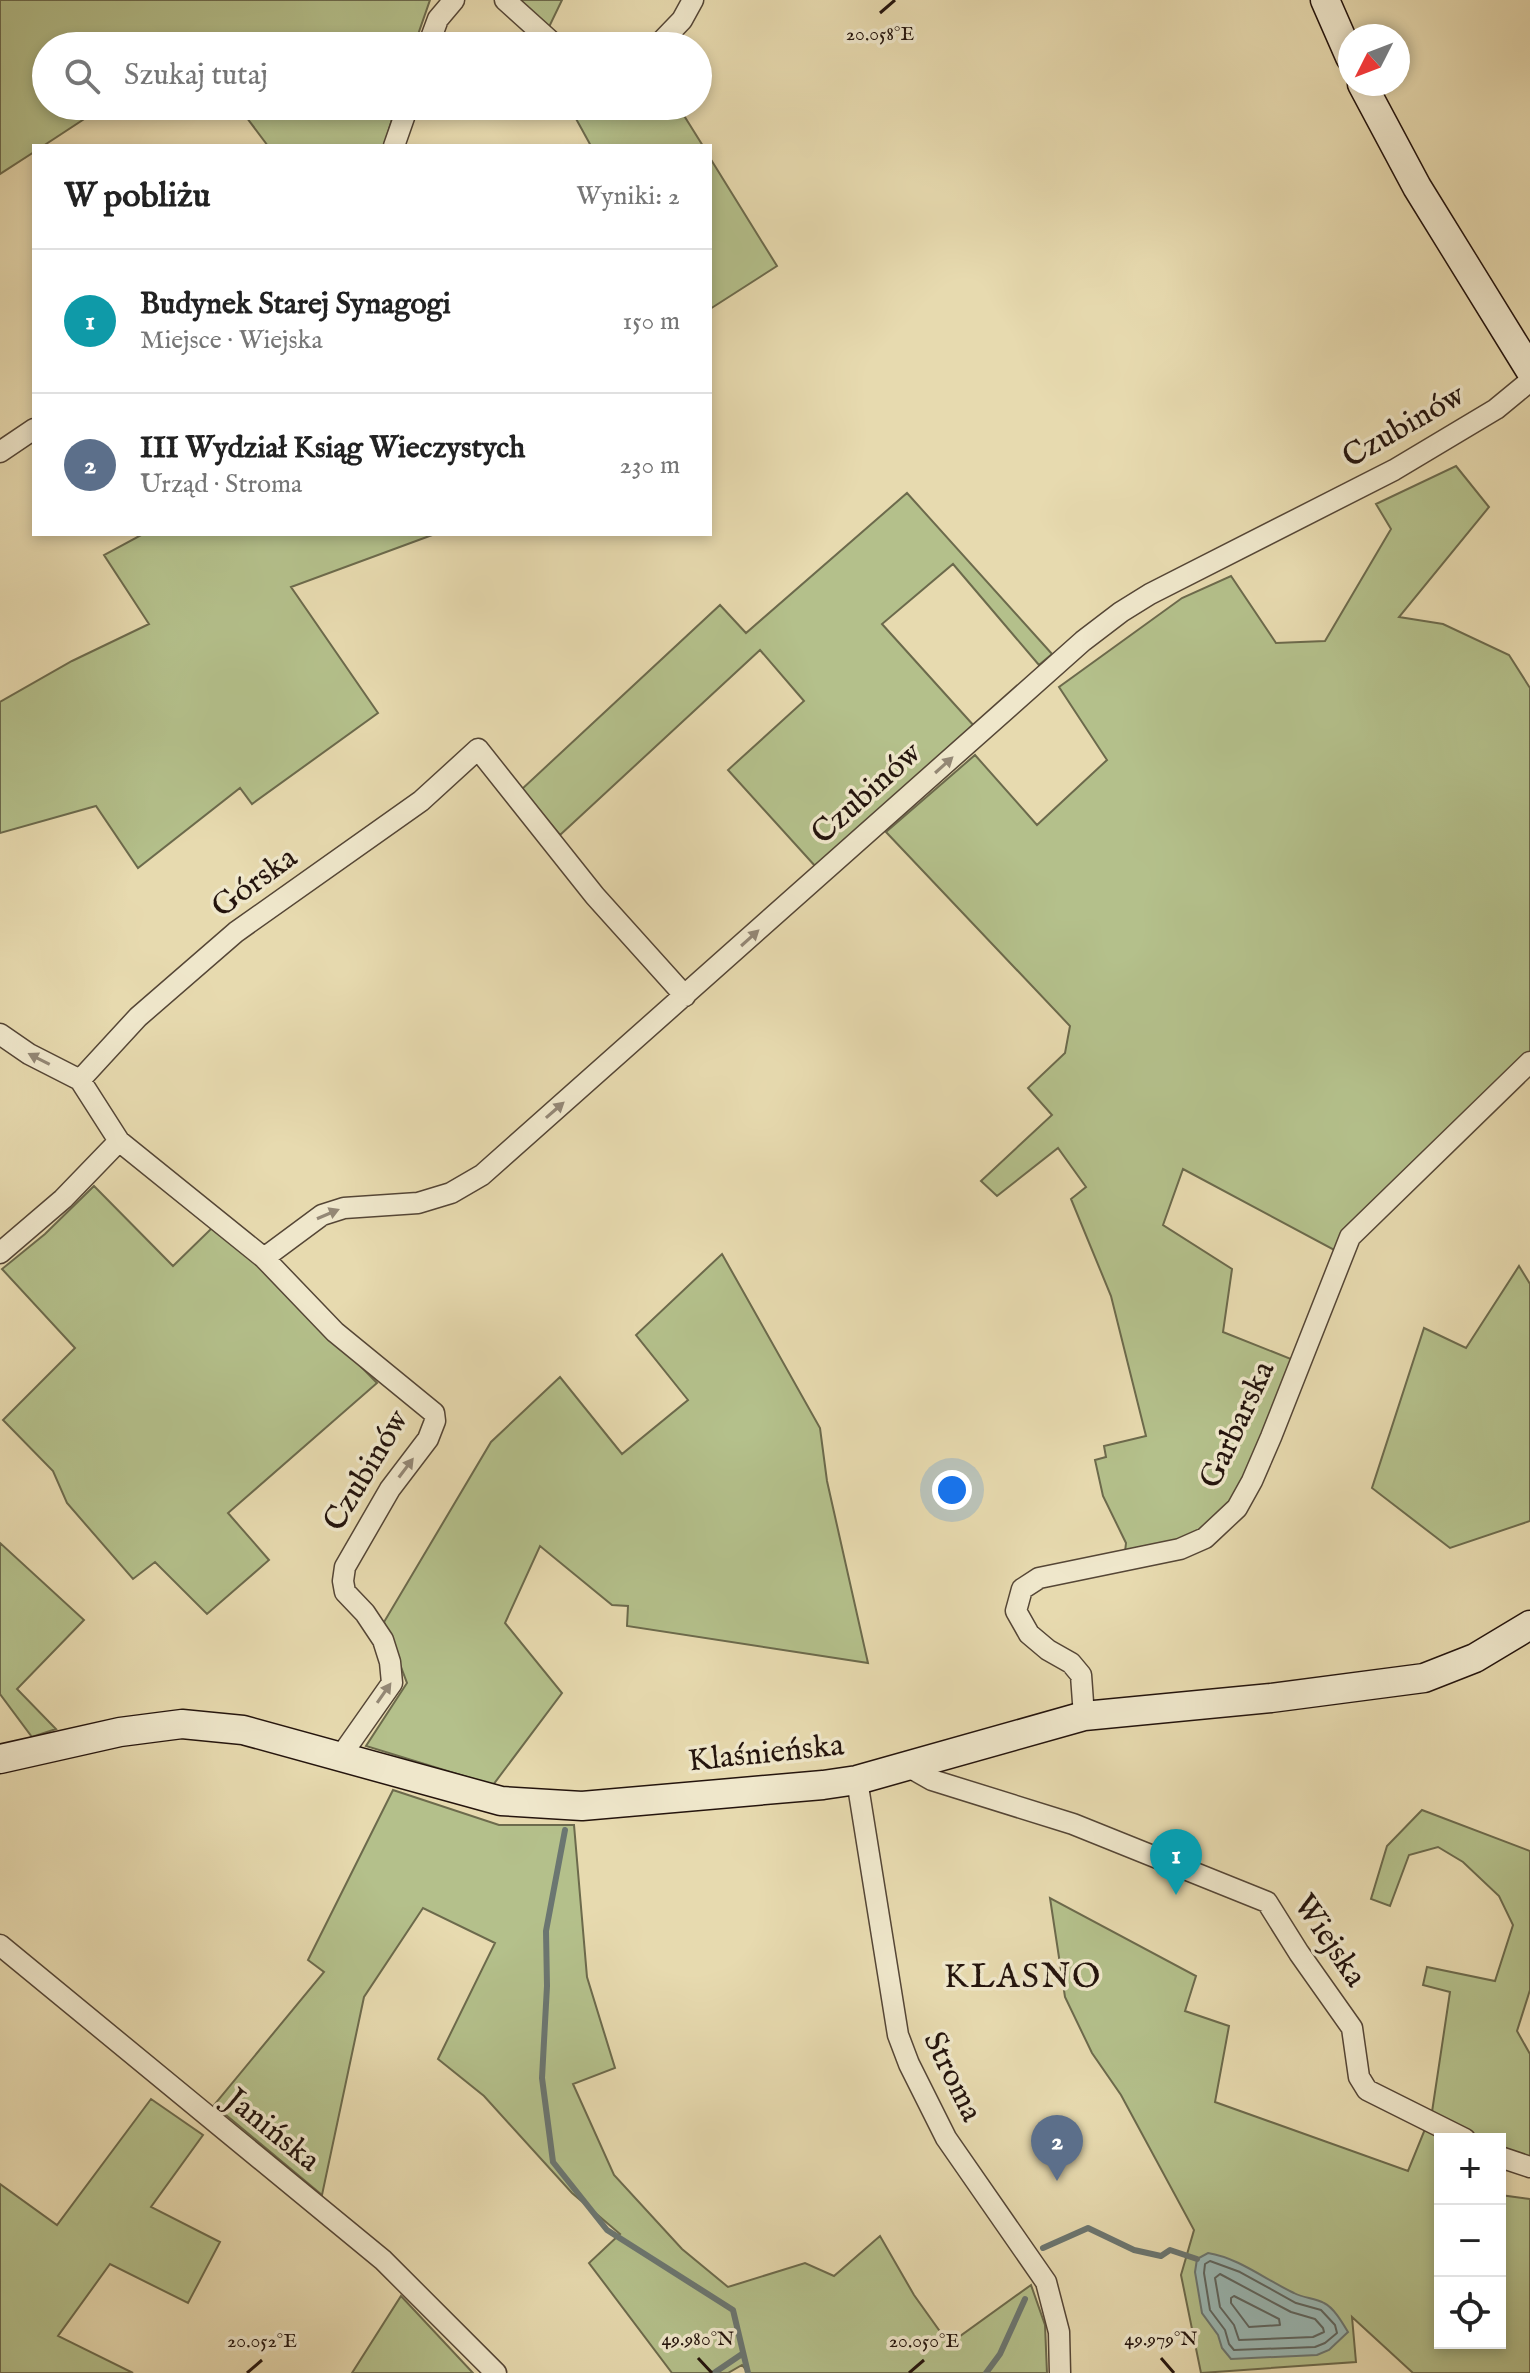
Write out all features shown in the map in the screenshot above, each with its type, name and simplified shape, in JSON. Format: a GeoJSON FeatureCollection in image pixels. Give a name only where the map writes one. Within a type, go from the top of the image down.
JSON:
{"type":"FeatureCollection","features":[{"type":"Feature","properties":{"kind":"street"},"geometry":{"type":"LineString","coordinates":[[433,32],[438,19],[454,0]]}},
{"type":"Feature","properties":{"kind":"street"},"geometry":{"type":"LineString","coordinates":[[505,0],[540,32]]}},
{"type":"Feature","properties":{"kind":"street"},"geometry":{"type":"LineString","coordinates":[[670,32],[682,20],[693,0]]}},
{"type":"Feature","properties":{"kind":"street"},"geometry":{"type":"LineString","coordinates":[[1325,0],[1338,30]]}},
{"type":"Feature","properties":{"kind":"street"},"geometry":{"type":"LineString","coordinates":[[1368,96],[1417,187],[1530,370]]}},
{"type":"Feature","properties":{"kind":"street"},"geometry":{"type":"LineString","coordinates":[[395,144],[403,120]]}},
{"type":"Feature","properties":{"kind":"street","name":"Czubinów"},"geometry":{"type":"LineString","coordinates":[[264,1258],[322,1215],[344,1208],[418,1203],[451,1193],[482,1175],[1083,641],[1121,612],[1150,594],[1394,470],[1496,409],[1530,381]]}},
{"type":"Feature","properties":{"kind":"street"},"geometry":{"type":"LineString","coordinates":[[0,452],[32,430]]}},
{"type":"Feature","properties":{"kind":"street","name":"Górska"},"geometry":{"type":"LineString","coordinates":[[80,1080],[138,1017],[236,932],[421,801],[478,749],[595,896],[685,996]]}},
{"type":"Feature","properties":{"kind":"street"},"geometry":{"type":"LineString","coordinates":[[0,1034],[29,1054],[80,1080]]}},
{"type":"Feature","properties":{"kind":"street","name":"Garbarska"},"geometry":{"type":"LineString","coordinates":[[1084,1716],[1081,1675],[1071,1663],[1029,1634],[1016,1611],[1022,1589],[1039,1578],[1180,1549],[1205,1538],[1237,1508],[1271,1437],[1350,1237],[1530,1062]]}},
{"type":"Feature","properties":{"kind":"street","name":"Czubinów"},"geometry":{"type":"LineString","coordinates":[[80,1080],[119,1141],[264,1258],[335,1332],[434,1413],[435,1421],[428,1439],[390,1489],[345,1567],[345,1592],[365,1613],[383,1640],[392,1683],[340,1757]]}},
{"type":"Feature","properties":{"kind":"street"},"geometry":{"type":"LineString","coordinates":[[0,1253],[63,1199],[119,1141]]}},
{"type":"Feature","properties":{"kind":"street","name":"Klaśnieńska"},"geometry":{"type":"LineString","coordinates":[[0,1759],[120,1732],[182,1724],[243,1730],[501,1801],[582,1806],[823,1785],[909,1767],[1084,1716],[1271,1698],[1424,1678],[1475,1658],[1530,1625]]}},
{"type":"Feature","properties":{"kind":"street","name":"Wiejska"},"geometry":{"type":"LineString","coordinates":[[909,1767],[932,1780],[1073,1824],[1267,1902],[1352,2028],[1359,2077],[1367,2090],[1453,2133]]}},
{"type":"Feature","properties":{"kind":"street","name":"Stroma"},"geometry":{"type":"LineString","coordinates":[[857,1780],[898,2035],[946,2138],[1046,2282],[1059,2332],[1060,2373]]}},
{"type":"Feature","properties":{"kind":"street","name":"Janińska"},"geometry":{"type":"LineString","coordinates":[[0,1945],[383,2260],[496,2373]]}},
{"type":"Feature","properties":{"kind":"street"},"geometry":{"type":"LineString","coordinates":[[1506,2159],[1530,2167]]}},
{"type":"Feature","properties":{"kind":"green space"},"geometry":{"type":"Polygon","coordinates":[[[0,0],[430,0],[419,32],[32,32],[32,120],[83,120],[46,144],[32,144],[32,153],[0,174],[0,0]]]}},
{"type":"Feature","properties":{"kind":"green space"},"geometry":{"type":"Polygon","coordinates":[[[513,0],[562,0],[549,27],[513,0]]]}},
{"type":"Feature","properties":{"kind":"green space"},"geometry":{"type":"Polygon","coordinates":[[[248,120],[392,120],[385,144],[266,144],[248,120]]]}},
{"type":"Feature","properties":{"kind":"green space"},"geometry":{"type":"Polygon","coordinates":[[[577,120],[687,120],[702,144],[590,144],[577,120]]]}},
{"type":"Feature","properties":{"kind":"green space"},"geometry":{"type":"Polygon","coordinates":[[[712,161],[777,266],[712,308],[712,161]]]}},
{"type":"Feature","properties":{"kind":"green space"},"geometry":{"type":"Polygon","coordinates":[[[1456,466],[1489,507],[1399,617],[1443,624],[1509,655],[1530,688],[1530,1052],[1459,1117],[1456,1127],[1338,1252],[1183,1169],[1163,1225],[1232,1269],[1223,1332],[1291,1359],[1264,1436],[1233,1499],[1215,1523],[1182,1542],[1125,1552],[1126,1543],[1103,1496],[1095,1460],[1106,1457],[1104,1446],[1146,1436],[1111,1296],[1071,1199],[1086,1187],[1058,1148],[997,1196],[981,1181],[1052,1115],[1028,1088],[1065,1053],[1070,1026],[886,832],[975,755],[1037,825],[1107,760],[1059,687],[1182,598],[1231,576],[1276,643],[1325,641],[1391,529],[1376,504],[1456,466]]]}},
{"type":"Feature","properties":{"kind":"green space"},"geometry":{"type":"Polygon","coordinates":[[[907,493],[1052,654],[1039,665],[953,564],[882,624],[975,727],[816,867],[728,770],[804,701],[760,650],[560,835],[522,789],[720,605],[746,633],[907,493]]]}},
{"type":"Feature","properties":{"kind":"green space"},"geometry":{"type":"Polygon","coordinates":[[[139,536],[430,536],[291,587],[378,713],[252,804],[240,788],[138,868],[96,806],[0,833],[0,702],[72,661],[149,624],[104,555],[139,536]]]}},
{"type":"Feature","properties":{"kind":"green space"},"geometry":{"type":"Polygon","coordinates":[[[94,1186],[173,1266],[214,1226],[255,1258],[377,1383],[228,1513],[269,1560],[207,1614],[155,1562],[133,1579],[67,1503],[53,1471],[3,1420],[75,1348],[2,1269],[45,1234],[94,1186]]]}},
{"type":"Feature","properties":{"kind":"green space"},"geometry":{"type":"Polygon","coordinates":[[[722,1254],[820,1428],[827,1481],[868,1663],[627,1626],[628,1606],[612,1605],[540,1546],[505,1623],[562,1693],[493,1785],[366,1746],[407,1683],[384,1622],[491,1442],[560,1377],[622,1454],[688,1400],[636,1335],[722,1254]]]}},
{"type":"Feature","properties":{"kind":"green space"},"geometry":{"type":"Polygon","coordinates":[[[1519,1266],[1530,1284],[1530,1521],[1450,1548],[1372,1488],[1424,1328],[1466,1348],[1519,1266]]]}},
{"type":"Feature","properties":{"kind":"green space"},"geometry":{"type":"Polygon","coordinates":[[[0,1543],[84,1620],[17,1689],[56,1729],[32,1737],[0,1694],[0,1543]]]}},
{"type":"Feature","properties":{"kind":"green space"},"geometry":{"type":"Polygon","coordinates":[[[393,1790],[499,1825],[574,1825],[587,1977],[615,2068],[573,2084],[614,2175],[682,2249],[728,2287],[805,2263],[834,2276],[880,2236],[914,2295],[949,2344],[1031,2285],[1045,2325],[1047,2373],[749,2373],[742,2365],[728,2373],[672,2373],[589,2263],[620,2234],[572,2193],[484,2096],[438,2059],[495,1943],[423,1908],[364,1997],[322,2195],[214,2105],[324,1972],[308,1960],[393,1790]]]}},
{"type":"Feature","properties":{"kind":"green space"},"geometry":{"type":"Polygon","coordinates":[[[1422,1810],[1530,1851],[1530,1990],[1517,2031],[1530,2054],[1530,2159],[1506,2151],[1506,2133],[1434,2133],[1434,2349],[1506,2349],[1506,2196],[1530,2199],[1530,2373],[1413,2373],[1352,2317],[1356,2362],[1201,2373],[1181,2275],[1194,2230],[1121,2095],[1092,2053],[1065,1997],[1050,1898],[1196,1976],[1185,2011],[1229,2026],[1215,2102],[1408,2171],[1432,2112],[1450,1992],[1423,1985],[1427,1967],[1495,1981],[1513,1925],[1499,1896],[1463,1862],[1438,1847],[1409,1855],[1390,1906],[1371,1899],[1387,1846],[1422,1810]]]}},
{"type":"Feature","properties":{"kind":"green space"},"geometry":{"type":"Polygon","coordinates":[[[151,2099],[203,2135],[151,2207],[220,2242],[188,2303],[110,2264],[58,2336],[133,2373],[0,2373],[0,2184],[57,2225],[151,2099]]]}},
{"type":"Feature","properties":{"kind":"green space"},"geometry":{"type":"Polygon","coordinates":[[[401,2296],[473,2373],[352,2373],[401,2296]]]}},
{"type":"Feature","properties":{"kind":"water"},"geometry":{"type":"Polygon","coordinates":[[[1208,2253],[1231,2260],[1298,2295],[1328,2305],[1348,2332],[1329,2350],[1317,2355],[1231,2359],[1202,2313],[1195,2272],[1197,2259],[1208,2253]]]}},
{"type":"Feature","properties":{"kind":"waterway"},"geometry":{"type":"LineString","coordinates":[[565,1830],[546,1931],[547,1986],[542,2078],[553,2162],[607,2230],[733,2310],[748,2373]]}},
{"type":"Feature","properties":{"kind":"waterway"},"geometry":{"type":"LineString","coordinates":[[1043,2248],[1088,2228],[1134,2250],[1161,2256],[1170,2250],[1197,2259]]}},
{"type":"Feature","properties":{"kind":"waterway"},"geometry":{"type":"LineString","coordinates":[[986,2373],[1000,2354],[1025,2299]]}},
{"type":"Feature","properties":{"kind":"waterway"},"geometry":{"type":"LineString","coordinates":[[714,2373],[742,2354]]}},
{"type":"Feature","properties":{"kind":"place","name":"Budynek Starej Synagogi"},"geometry":{"type":"Point","coordinates":[1176,1895]}},
{"type":"Feature","properties":{"kind":"place","name":"III Wydział Ksiąg Wieczystych"},"geometry":{"type":"Point","coordinates":[1057,2181]}},
{"type":"Feature","properties":{"kind":"district","name":"KLASNO"},"geometry":{"type":"Point","coordinates":[1023,1977]}}]}
